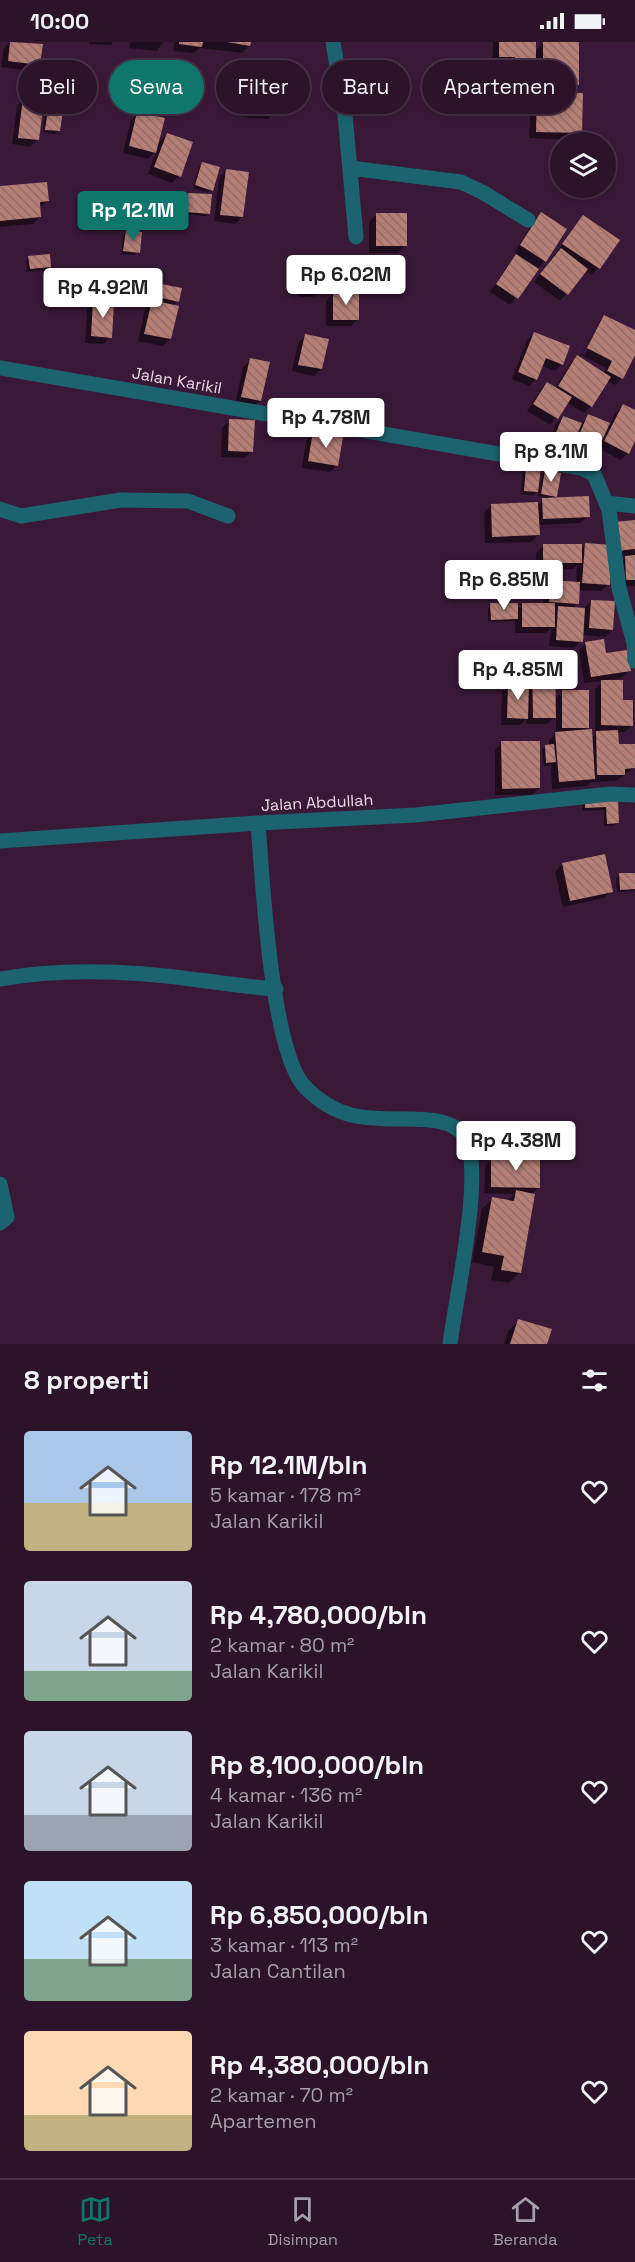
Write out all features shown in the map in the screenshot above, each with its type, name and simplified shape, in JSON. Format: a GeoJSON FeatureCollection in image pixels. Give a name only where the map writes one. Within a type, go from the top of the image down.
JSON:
{"type":"FeatureCollection","features":[{"type":"Feature","properties":{"kind":"street"},"geometry":{"type":"LineString","coordinates":[[333,42],[345,115],[356,237]]}},
{"type":"Feature","properties":{"kind":"street"},"geometry":{"type":"LineString","coordinates":[[350,168],[461,182],[484,192],[528,219]]}},
{"type":"Feature","properties":{"kind":"street","name":"Jalan Karikil"},"geometry":{"type":"LineString","coordinates":[[0,368],[569,466],[594,474],[607,503]]}},
{"type":"Feature","properties":{"kind":"street"},"geometry":{"type":"LineString","coordinates":[[0,509],[21,516],[121,500],[188,501],[228,516]]}},
{"type":"Feature","properties":{"kind":"street"},"geometry":{"type":"LineString","coordinates":[[635,506],[607,503],[619,588],[635,644],[635,661]]}},
{"type":"Feature","properties":{"kind":"street","name":"Jalan Abdullah"},"geometry":{"type":"LineString","coordinates":[[0,841],[258,823],[416,815],[635,794]]}},
{"type":"Feature","properties":{"kind":"street"},"geometry":{"type":"LineString","coordinates":[[258,823],[268,939],[285,1045],[296,1075],[305,1088],[347,1115],[370,1119],[422,1119],[444,1123],[455,1128],[464,1136],[470,1158],[471,1191],[450,1344]]}},
{"type":"Feature","properties":{"kind":"street"},"geometry":{"type":"LineString","coordinates":[[0,979],[31,974],[132,973],[230,986],[276,989]]}},
{"type":"Feature","properties":{"kind":"street"},"geometry":{"type":"LineString","coordinates":[[0,1184],[7,1217],[0,1224]]}},
{"type":"Feature","properties":{"kind":"building"},"geometry":{"type":"Polygon","coordinates":[[[10,42],[43,44],[41,60],[8,61],[10,42]]]}},
{"type":"Feature","properties":{"kind":"building"},"geometry":{"type":"Polygon","coordinates":[[[179,42],[203,42],[202,47],[179,44],[179,42]]]}},
{"type":"Feature","properties":{"kind":"building"},"geometry":{"type":"Polygon","coordinates":[[[227,42],[251,42],[250,46],[227,42]]]}},
{"type":"Feature","properties":{"kind":"building"},"geometry":{"type":"Polygon","coordinates":[[[499,42],[536,42],[536,60],[499,57],[499,42]]]}},
{"type":"Feature","properties":{"kind":"building"},"geometry":{"type":"Polygon","coordinates":[[[543,42],[579,42],[579,85],[576,85],[576,60],[543,60],[543,42]]]}},
{"type":"Feature","properties":{"kind":"building"},"geometry":{"type":"Polygon","coordinates":[[[576,93],[583,93],[582,132],[536,132],[536,114],[576,114],[576,93]]]}},
{"type":"Feature","properties":{"kind":"building"},"geometry":{"type":"Polygon","coordinates":[[[21,114],[42,114],[39,140],[18,138],[21,114]]]}},
{"type":"Feature","properties":{"kind":"building"},"geometry":{"type":"Polygon","coordinates":[[[47,114],[63,114],[60,131],[45,130],[47,114]]]}},
{"type":"Feature","properties":{"kind":"building"},"geometry":{"type":"Polygon","coordinates":[[[137,114],[165,118],[156,153],[129,146],[137,114]]]}},
{"type":"Feature","properties":{"kind":"building"},"geometry":{"type":"Polygon","coordinates":[[[167,133],[193,142],[181,177],[154,167],[167,133]]]}},
{"type":"Feature","properties":{"kind":"building"},"geometry":{"type":"Polygon","coordinates":[[[202,162],[220,167],[213,191],[195,185],[202,162]]]}},
{"type":"Feature","properties":{"kind":"building"},"geometry":{"type":"Polygon","coordinates":[[[226,169],[249,172],[243,217],[220,215],[226,169]]]}},
{"type":"Feature","properties":{"kind":"building"},"geometry":{"type":"Polygon","coordinates":[[[47,182],[49,201],[40,202],[41,217],[0,221],[0,186],[47,182]]]}},
{"type":"Feature","properties":{"kind":"building"},"geometry":{"type":"Polygon","coordinates":[[[188,193],[212,194],[210,214],[186,212],[188,193]]]}},
{"type":"Feature","properties":{"kind":"building"},"geometry":{"type":"Polygon","coordinates":[[[541,212],[567,229],[546,262],[520,245],[541,212]]]}},
{"type":"Feature","properties":{"kind":"building"},"geometry":{"type":"Polygon","coordinates":[[[376,213],[407,213],[407,246],[376,246],[376,213]]]}},
{"type":"Feature","properties":{"kind":"building"},"geometry":{"type":"Polygon","coordinates":[[[583,215],[620,240],[600,269],[562,244],[583,215]]]}},
{"type":"Feature","properties":{"kind":"building"},"geometry":{"type":"Polygon","coordinates":[[[126,230],[142,232],[140,253],[123,251],[126,230]]]}},
{"type":"Feature","properties":{"kind":"building"},"geometry":{"type":"Polygon","coordinates":[[[561,248],[588,269],[568,295],[540,274],[561,248]]]}},
{"type":"Feature","properties":{"kind":"building"},"geometry":{"type":"Polygon","coordinates":[[[50,254],[51,267],[30,269],[28,256],[50,254]]]}},
{"type":"Feature","properties":{"kind":"building"},"geometry":{"type":"Polygon","coordinates":[[[516,254],[539,269],[518,299],[496,284],[516,254]]]}},
{"type":"Feature","properties":{"kind":"building"},"geometry":{"type":"Polygon","coordinates":[[[357,265],[358,279],[322,279],[322,290],[306,290],[306,266],[357,265]]]}},
{"type":"Feature","properties":{"kind":"building"},"geometry":{"type":"Polygon","coordinates":[[[161,284],[182,288],[179,302],[158,297],[161,284]]]}},
{"type":"Feature","properties":{"kind":"building"},"geometry":{"type":"Polygon","coordinates":[[[333,293],[359,293],[359,320],[333,320],[333,293]]]}},
{"type":"Feature","properties":{"kind":"building"},"geometry":{"type":"Polygon","coordinates":[[[152,300],[179,306],[171,339],[144,334],[152,300]]]}},
{"type":"Feature","properties":{"kind":"building"},"geometry":{"type":"Polygon","coordinates":[[[93,301],[114,302],[112,338],[91,336],[93,301]]]}},
{"type":"Feature","properties":{"kind":"building"},"geometry":{"type":"Polygon","coordinates":[[[604,315],[635,330],[635,355],[623,379],[607,371],[612,361],[587,348],[604,315]]]}},
{"type":"Feature","properties":{"kind":"building"},"geometry":{"type":"Polygon","coordinates":[[[534,332],[570,346],[563,365],[546,358],[537,380],[518,372],[534,332]]]}},
{"type":"Feature","properties":{"kind":"building"},"geometry":{"type":"Polygon","coordinates":[[[305,334],[329,339],[322,369],[298,365],[305,334]]]}},
{"type":"Feature","properties":{"kind":"building"},"geometry":{"type":"Polygon","coordinates":[[[577,355],[611,377],[592,407],[558,386],[577,355]]]}},
{"type":"Feature","properties":{"kind":"building"},"geometry":{"type":"Polygon","coordinates":[[[250,358],[270,362],[261,401],[241,397],[250,358]]]}},
{"type":"Feature","properties":{"kind":"building"},"geometry":{"type":"Polygon","coordinates":[[[547,382],[572,397],[558,419],[533,404],[547,382]]]}},
{"type":"Feature","properties":{"kind":"building"},"geometry":{"type":"Polygon","coordinates":[[[623,404],[635,410],[635,441],[629,454],[604,441],[623,404]]]}},
{"type":"Feature","properties":{"kind":"building"},"geometry":{"type":"Polygon","coordinates":[[[588,414],[610,423],[597,452],[576,442],[588,414]]]}},
{"type":"Feature","properties":{"kind":"building"},"geometry":{"type":"Polygon","coordinates":[[[563,416],[582,423],[571,449],[552,442],[563,416]]]}},
{"type":"Feature","properties":{"kind":"building"},"geometry":{"type":"Polygon","coordinates":[[[229,419],[255,420],[253,452],[228,451],[229,419]]]}},
{"type":"Feature","properties":{"kind":"building"},"geometry":{"type":"Polygon","coordinates":[[[313,432],[343,437],[338,466],[308,461],[313,432]]]}},
{"type":"Feature","properties":{"kind":"building"},"geometry":{"type":"Polygon","coordinates":[[[526,465],[541,467],[538,492],[524,491],[526,465]]]}},
{"type":"Feature","properties":{"kind":"building"},"geometry":{"type":"Polygon","coordinates":[[[545,470],[561,473],[557,497],[541,494],[545,470]]]}},
{"type":"Feature","properties":{"kind":"building"},"geometry":{"type":"Polygon","coordinates":[[[589,496],[590,517],[543,519],[542,498],[589,496]]]}},
{"type":"Feature","properties":{"kind":"building"},"geometry":{"type":"Polygon","coordinates":[[[538,502],[540,535],[492,537],[491,504],[538,502]]]}},
{"type":"Feature","properties":{"kind":"building"},"geometry":{"type":"Polygon","coordinates":[[[635,520],[635,549],[617,551],[614,522],[635,520]]]}},
{"type":"Feature","properties":{"kind":"building"},"geometry":{"type":"Polygon","coordinates":[[[585,543],[612,545],[610,585],[582,583],[585,543]]]}},
{"type":"Feature","properties":{"kind":"building"},"geometry":{"type":"Polygon","coordinates":[[[543,544],[582,544],[582,563],[543,563],[543,544]]]}},
{"type":"Feature","properties":{"kind":"building"},"geometry":{"type":"Polygon","coordinates":[[[635,555],[635,580],[626,580],[625,556],[635,555]]]}},
{"type":"Feature","properties":{"kind":"building"},"geometry":{"type":"Polygon","coordinates":[[[550,580],[580,582],[579,604],[549,602],[550,580]]]}},
{"type":"Feature","properties":{"kind":"building"},"geometry":{"type":"Polygon","coordinates":[[[591,600],[615,601],[613,630],[589,628],[591,600]]]}},
{"type":"Feature","properties":{"kind":"building"},"geometry":{"type":"Polygon","coordinates":[[[490,603],[518,603],[518,619],[491,620],[490,603]]]}},
{"type":"Feature","properties":{"kind":"building"},"geometry":{"type":"Polygon","coordinates":[[[522,603],[555,603],[555,627],[522,627],[522,603]]]}},
{"type":"Feature","properties":{"kind":"building"},"geometry":{"type":"Polygon","coordinates":[[[558,606],[585,608],[583,642],[556,640],[558,606]]]}},
{"type":"Feature","properties":{"kind":"building"},"geometry":{"type":"Polygon","coordinates":[[[604,639],[606,653],[627,650],[631,671],[591,677],[585,642],[604,639]]]}},
{"type":"Feature","properties":{"kind":"building"},"geometry":{"type":"Polygon","coordinates":[[[555,664],[556,718],[533,718],[532,665],[555,664]]]}},
{"type":"Feature","properties":{"kind":"building"},"geometry":{"type":"Polygon","coordinates":[[[601,680],[623,680],[623,700],[633,700],[633,726],[601,725],[601,680]]]}},
{"type":"Feature","properties":{"kind":"building"},"geometry":{"type":"Polygon","coordinates":[[[508,683],[529,684],[528,719],[507,718],[508,683]]]}},
{"type":"Feature","properties":{"kind":"building"},"geometry":{"type":"Polygon","coordinates":[[[562,690],[589,690],[589,728],[562,728],[562,690]]]}},
{"type":"Feature","properties":{"kind":"building"},"geometry":{"type":"Polygon","coordinates":[[[592,729],[595,779],[559,782],[555,732],[592,729]]]}},
{"type":"Feature","properties":{"kind":"building"},"geometry":{"type":"Polygon","coordinates":[[[618,730],[619,744],[635,744],[635,768],[625,769],[625,775],[597,775],[596,731],[618,730]]]}},
{"type":"Feature","properties":{"kind":"building"},"geometry":{"type":"Polygon","coordinates":[[[501,741],[540,741],[540,788],[502,789],[501,741]]]}},
{"type":"Feature","properties":{"kind":"building"},"geometry":{"type":"Polygon","coordinates":[[[554,744],[556,762],[546,763],[545,745],[554,744]]]}},
{"type":"Feature","properties":{"kind":"building"},"geometry":{"type":"Polygon","coordinates":[[[618,799],[619,823],[607,824],[606,807],[585,808],[585,800],[618,799]]]}},
{"type":"Feature","properties":{"kind":"building"},"geometry":{"type":"Polygon","coordinates":[[[605,854],[613,892],[570,901],[562,863],[605,854]]]}},
{"type":"Feature","properties":{"kind":"building"},"geometry":{"type":"Polygon","coordinates":[[[619,873],[635,873],[635,889],[620,890],[619,873]]]}},
{"type":"Feature","properties":{"kind":"building"},"geometry":{"type":"Polygon","coordinates":[[[491,1157],[540,1158],[540,1188],[491,1187],[491,1157]]]}},
{"type":"Feature","properties":{"kind":"building"},"geometry":{"type":"Polygon","coordinates":[[[516,1190],[535,1194],[521,1273],[501,1270],[504,1256],[482,1252],[492,1197],[514,1201],[516,1190]]]}},
{"type":"Feature","properties":{"kind":"building"},"geometry":{"type":"Polygon","coordinates":[[[518,1319],[552,1329],[547,1344],[510,1344],[518,1319]]]}}]}
